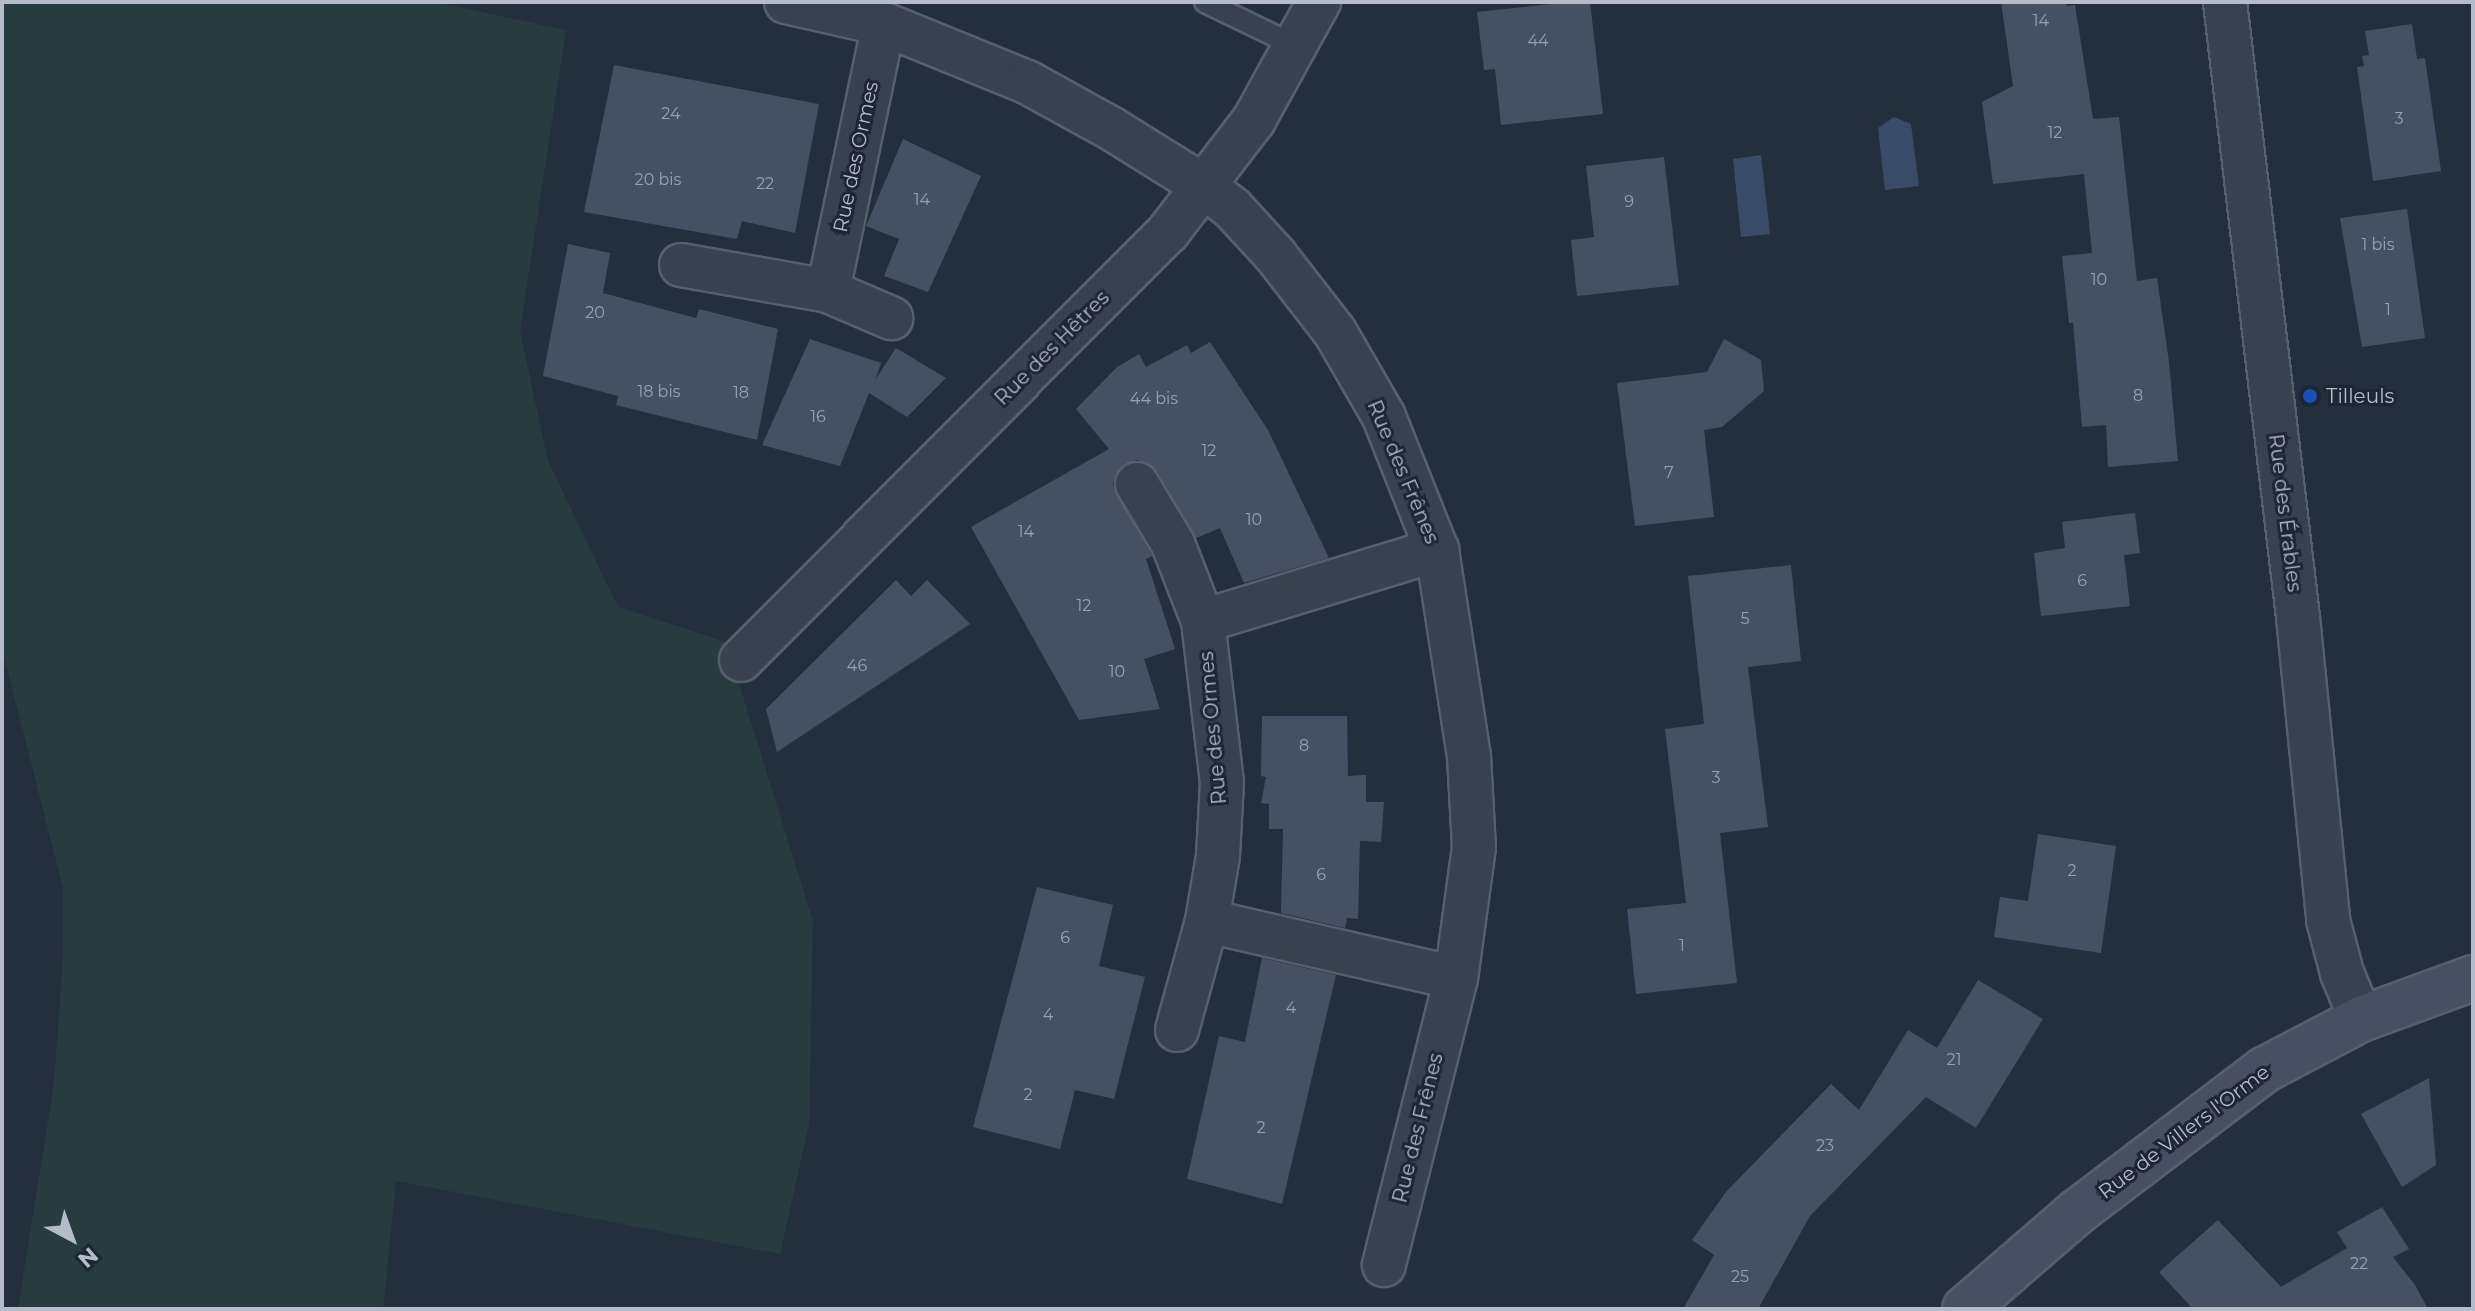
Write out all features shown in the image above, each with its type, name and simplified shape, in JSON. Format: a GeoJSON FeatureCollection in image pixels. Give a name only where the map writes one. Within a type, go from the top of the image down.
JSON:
{"type":"FeatureCollection","features":[{"type":"Feature","properties":{"kind":"main road","name":"Rue de Villers l'Orme"},"geometry":{"type":"LineString","coordinates":[[1965,1309],[2077,1212],[2264,1070],[2361,1019],[2473,978]]}},
{"type":"Feature","properties":{"kind":"street","name":"Rue des Frênes"},"geometry":{"type":"LineString","coordinates":[[786,2],[884,24],[1027,82],[1112,129],[1205,187],[1233,209],[1276,256],[1335,332],[1384,417],[1437,550],[1469,756],[1473,832],[1456,978],[1384,1265]]}},
{"type":"Feature","properties":{"kind":"street","name":"Rue des Hêtres"},"geometry":{"type":"LineString","coordinates":[[741,660],[1163,238],[1254,120],[1298,47],[1319,2]]}},
{"type":"Feature","properties":{"kind":"street","name":"Rue des Érables"},"geometry":{"type":"LineString","coordinates":[[2225,2],[2298,617],[2328,920],[2342,973],[2361,1019]]}},
{"type":"Feature","properties":{"kind":"street","name":"Rue des Ormes"},"geometry":{"type":"LineString","coordinates":[[828,291],[884,24]]}},
{"type":"Feature","properties":{"kind":"street"},"geometry":{"type":"LineString","coordinates":[[681,265],[828,291],[891,318]]}},
{"type":"Feature","properties":{"kind":"street","name":"Rue des Ormes"},"geometry":{"type":"LineString","coordinates":[[1137,484],[1173,544],[1203,621],[1222,782],[1218,856],[1207,921],[1177,1030]]}},
{"type":"Feature","properties":{"kind":"street"},"geometry":{"type":"LineString","coordinates":[[1203,621],[1437,550]]}},
{"type":"Feature","properties":{"kind":"street"},"geometry":{"type":"LineString","coordinates":[[1207,921],[1456,978]]}},
{"type":"Feature","properties":{"kind":"lane"},"geometry":{"type":"LineString","coordinates":[[1205,2],[1298,47]]}},
{"type":"Feature","properties":{"kind":"green space"},"geometry":{"type":"Polygon","coordinates":[[[2,2],[435,2],[566,30],[520,331],[548,461],[618,607],[726,642],[813,921],[809,1124],[780,1254],[396,1181],[383,1309],[18,1309],[54,1083],[63,958],[63,888],[2,649],[2,2]]]}},
{"type":"Feature","properties":{"kind":"water"},"geometry":{"type":"Polygon","coordinates":[[[1894,117],[1911,124],[1919,186],[1885,190],[1878,128],[1894,117]]]}},
{"type":"Feature","properties":{"kind":"water"},"geometry":{"type":"Polygon","coordinates":[[[1761,155],[1770,234],[1741,237],[1733,159],[1761,155]]]}},
{"type":"Feature","properties":{"kind":"building"},"geometry":{"type":"Polygon","coordinates":[[[1590,2],[1603,114],[1501,125],[1495,69],[1484,70],[1477,12],[1590,2]]]}},
{"type":"Feature","properties":{"kind":"building"},"geometry":{"type":"Polygon","coordinates":[[[2001,2],[2066,2],[2067,6],[2075,5],[2093,119],[2119,117],[2137,281],[2157,278],[2178,461],[2108,467],[2106,425],[2082,427],[2073,323],[2069,323],[2062,256],[2092,253],[2084,174],[1993,184],[1982,102],[2013,86],[2001,2]]]}},
{"type":"Feature","properties":{"kind":"building"},"geometry":{"type":"Polygon","coordinates":[[[2412,24],[2417,59],[2425,58],[2441,171],[2373,181],[2357,67],[2364,66],[2362,56],[2369,55],[2365,31],[2412,24]]]}},
{"type":"Feature","properties":{"kind":"building"},"geometry":{"type":"Polygon","coordinates":[[[614,65],[819,104],[795,233],[742,221],[737,239],[584,212],[614,65]]]}},
{"type":"Feature","properties":{"kind":"building"},"geometry":{"type":"Polygon","coordinates":[[[903,139],[981,176],[928,292],[884,276],[899,239],[866,226],[903,139]]]}},
{"type":"Feature","properties":{"kind":"building"},"geometry":{"type":"Polygon","coordinates":[[[1664,157],[1679,285],[1577,296],[1571,240],[1594,237],[1586,166],[1664,157]]]}},
{"type":"Feature","properties":{"kind":"building"},"geometry":{"type":"Polygon","coordinates":[[[2407,209],[2425,338],[2362,347],[2340,218],[2407,209]]]}},
{"type":"Feature","properties":{"kind":"building"},"geometry":{"type":"Polygon","coordinates":[[[568,244],[610,253],[603,293],[696,318],[699,309],[778,329],[757,440],[616,405],[618,396],[543,376],[568,244]]]}},
{"type":"Feature","properties":{"kind":"building"},"geometry":{"type":"Polygon","coordinates":[[[810,339],[881,363],[875,380],[896,348],[946,378],[907,417],[869,393],[840,466],[762,445],[810,339]]]}},
{"type":"Feature","properties":{"kind":"building"},"geometry":{"type":"Polygon","coordinates":[[[1724,339],[1761,360],[1764,391],[1722,427],[1704,430],[1714,517],[1635,526],[1617,383],[1707,372],[1724,339]]]}},
{"type":"Feature","properties":{"kind":"building"},"geometry":{"type":"Polygon","coordinates":[[[1210,342],[1268,430],[1329,558],[1244,583],[1220,528],[1196,538],[1157,471],[1148,463],[1137,460],[1124,464],[1116,473],[1113,485],[1152,556],[1146,559],[1175,649],[1144,659],[1160,709],[1079,720],[971,527],[1109,449],[1076,409],[1116,368],[1139,354],[1146,367],[1187,345],[1191,353],[1210,342]]]}},
{"type":"Feature","properties":{"kind":"building"},"geometry":{"type":"Polygon","coordinates":[[[2135,513],[2140,553],[2124,555],[2130,606],[2041,616],[2034,553],[2065,548],[2062,522],[2135,513]]]}},
{"type":"Feature","properties":{"kind":"building"},"geometry":{"type":"Polygon","coordinates":[[[1791,565],[1801,661],[1748,667],[1768,827],[1720,833],[1737,983],[1636,994],[1627,909],[1686,903],[1665,729],[1704,724],[1688,576],[1791,565]]]}},
{"type":"Feature","properties":{"kind":"building"},"geometry":{"type":"Polygon","coordinates":[[[896,580],[911,596],[927,580],[970,624],[777,752],[766,709],[896,580]]]}},
{"type":"Feature","properties":{"kind":"building"},"geometry":{"type":"Polygon","coordinates":[[[1262,716],[1347,716],[1348,776],[1366,775],[1366,802],[1384,802],[1381,842],[1360,841],[1358,919],[1347,918],[1345,928],[1281,913],[1283,829],[1269,829],[1269,804],[1261,803],[1266,777],[1261,776],[1262,716]]]}},
{"type":"Feature","properties":{"kind":"building"},"geometry":{"type":"Polygon","coordinates":[[[2038,834],[2116,846],[2101,953],[1994,937],[2000,897],[2028,901],[2038,834]]]}},
{"type":"Feature","properties":{"kind":"building"},"geometry":{"type":"Polygon","coordinates":[[[1037,887],[1113,905],[1099,966],[1145,977],[1114,1099],[1075,1090],[1060,1149],[973,1127],[1037,887]]]}},
{"type":"Feature","properties":{"kind":"building"},"geometry":{"type":"Polygon","coordinates":[[[1262,958],[1336,975],[1282,1204],[1187,1179],[1219,1036],[1245,1042],[1262,958]]]}},
{"type":"Feature","properties":{"kind":"building"},"geometry":{"type":"Polygon","coordinates":[[[1978,980],[2043,1019],[1976,1128],[1926,1097],[1810,1216],[1758,1309],[1683,1309],[1714,1255],[1692,1240],[1726,1192],[1831,1084],[1859,1110],[1908,1030],[1937,1048],[1978,980]]]}},
{"type":"Feature","properties":{"kind":"building"},"geometry":{"type":"Polygon","coordinates":[[[2429,1078],[2436,1165],[2402,1187],[2361,1114],[2429,1078]]]}},
{"type":"Feature","properties":{"kind":"building"},"geometry":{"type":"Polygon","coordinates":[[[2382,1207],[2409,1249],[2393,1257],[2415,1285],[2428,1309],[2193,1309],[2159,1272],[2218,1220],[2281,1287],[2347,1248],[2337,1232],[2382,1207]]]}},
{"type":"Feature","properties":{"kind":"place","name":"Tilleuls"},"geometry":{"type":"Point","coordinates":[2310,396]}}]}
